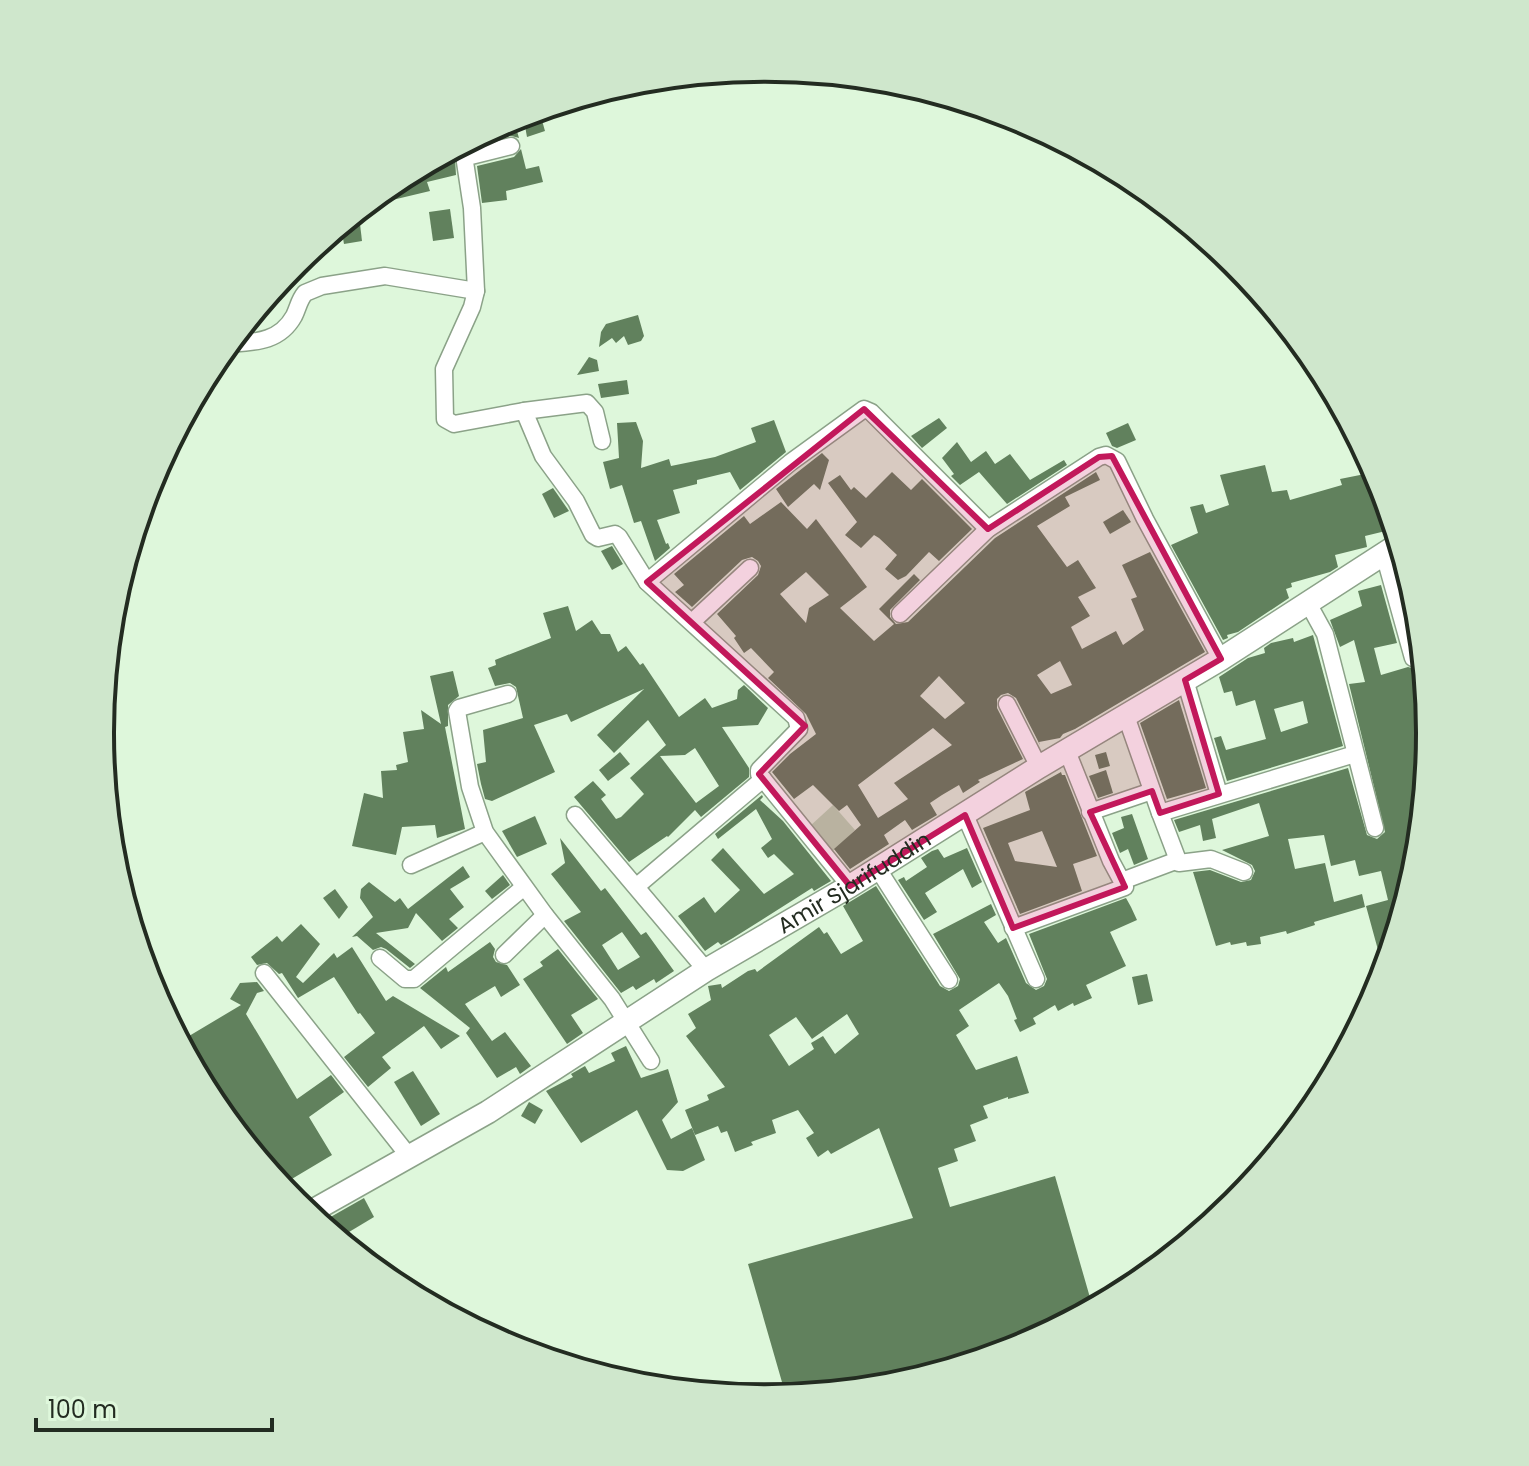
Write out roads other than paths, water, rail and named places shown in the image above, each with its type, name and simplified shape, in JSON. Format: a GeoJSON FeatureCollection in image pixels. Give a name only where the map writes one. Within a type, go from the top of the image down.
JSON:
{"type":"FeatureCollection","features":[{"type":"Feature","properties":{"kind":"main road","name":"Amir Sjarifuddin"},"geometry":{"type":"LineString","coordinates":[[319,1207],[488,1112],[706,970],[850,886],[1039,767],[1221,659],[1389,550]]}},
{"type":"Feature","properties":{"kind":"street"},"geometry":{"type":"LineString","coordinates":[[511,146],[467,157],[465,162],[472,208],[476,291],[444,369],[445,419],[454,424],[587,403],[595,412],[602,441]]}},
{"type":"Feature","properties":{"kind":"street"},"geometry":{"type":"LineString","coordinates":[[243,344],[266,340],[293,317],[305,293],[322,286],[385,276],[476,291]]}},
{"type":"Feature","properties":{"kind":"street"},"geometry":{"type":"LineString","coordinates":[[647,582],[791,462],[864,409],[871,412],[988,529]]}},
{"type":"Feature","properties":{"kind":"street"},"geometry":{"type":"LineString","coordinates":[[524,411],[543,456],[576,501],[595,537],[615,534],[619,537],[647,582],[799,722],[799,729],[759,770],[759,774],[850,886]]}},
{"type":"Feature","properties":{"kind":"street"},"geometry":{"type":"LineString","coordinates":[[900,614],[988,529],[1099,457],[1112,456],[1221,659]]}},
{"type":"Feature","properties":{"kind":"street"},"geometry":{"type":"LineString","coordinates":[[692,622],[750,568]]}},
{"type":"Feature","properties":{"kind":"street"},"geometry":{"type":"LineString","coordinates":[[1400,594],[1405,620]]}},
{"type":"Feature","properties":{"kind":"street"},"geometry":{"type":"LineString","coordinates":[[1308,603],[1325,634],[1375,828]]}},
{"type":"Feature","properties":{"kind":"street"},"geometry":{"type":"LineString","coordinates":[[1185,680],[1219,794]]}},
{"type":"Feature","properties":{"kind":"street"},"geometry":{"type":"LineString","coordinates":[[508,694],[457,711],[470,787],[485,832],[545,915],[612,999],[651,1061]]}},
{"type":"Feature","properties":{"kind":"street"},"geometry":{"type":"LineString","coordinates":[[1007,704],[1039,767]]}},
{"type":"Feature","properties":{"kind":"street"},"geometry":{"type":"LineString","coordinates":[[1126,716],[1179,863],[1211,859],[1244,872]]}},
{"type":"Feature","properties":{"kind":"street"},"geometry":{"type":"LineString","coordinates":[[1013,928],[1125,887],[1090,812],[1067,751]]}},
{"type":"Feature","properties":{"kind":"street"},"geometry":{"type":"LineString","coordinates":[[1160,813],[1355,754]]}},
{"type":"Feature","properties":{"kind":"street"},"geometry":{"type":"LineString","coordinates":[[637,886],[763,779]]}},
{"type":"Feature","properties":{"kind":"street"},"geometry":{"type":"LineString","coordinates":[[1090,812],[1152,791]]}},
{"type":"Feature","properties":{"kind":"street"},"geometry":{"type":"LineString","coordinates":[[575,815],[706,970]]}},
{"type":"Feature","properties":{"kind":"street"},"geometry":{"type":"LineString","coordinates":[[965,815],[1036,979]]}},
{"type":"Feature","properties":{"kind":"street"},"geometry":{"type":"LineString","coordinates":[[411,865],[485,832]]}},
{"type":"Feature","properties":{"kind":"street"},"geometry":{"type":"LineString","coordinates":[[1122,881],[1178,860]]}},
{"type":"Feature","properties":{"kind":"street"},"geometry":{"type":"LineString","coordinates":[[878,869],[949,980]]}},
{"type":"Feature","properties":{"kind":"street"},"geometry":{"type":"LineString","coordinates":[[380,958],[405,979],[414,979],[524,887]]}},
{"type":"Feature","properties":{"kind":"street"},"geometry":{"type":"LineString","coordinates":[[504,955],[545,915]]}},
{"type":"Feature","properties":{"kind":"street"},"geometry":{"type":"LineString","coordinates":[[264,973],[408,1155]]}}]}
